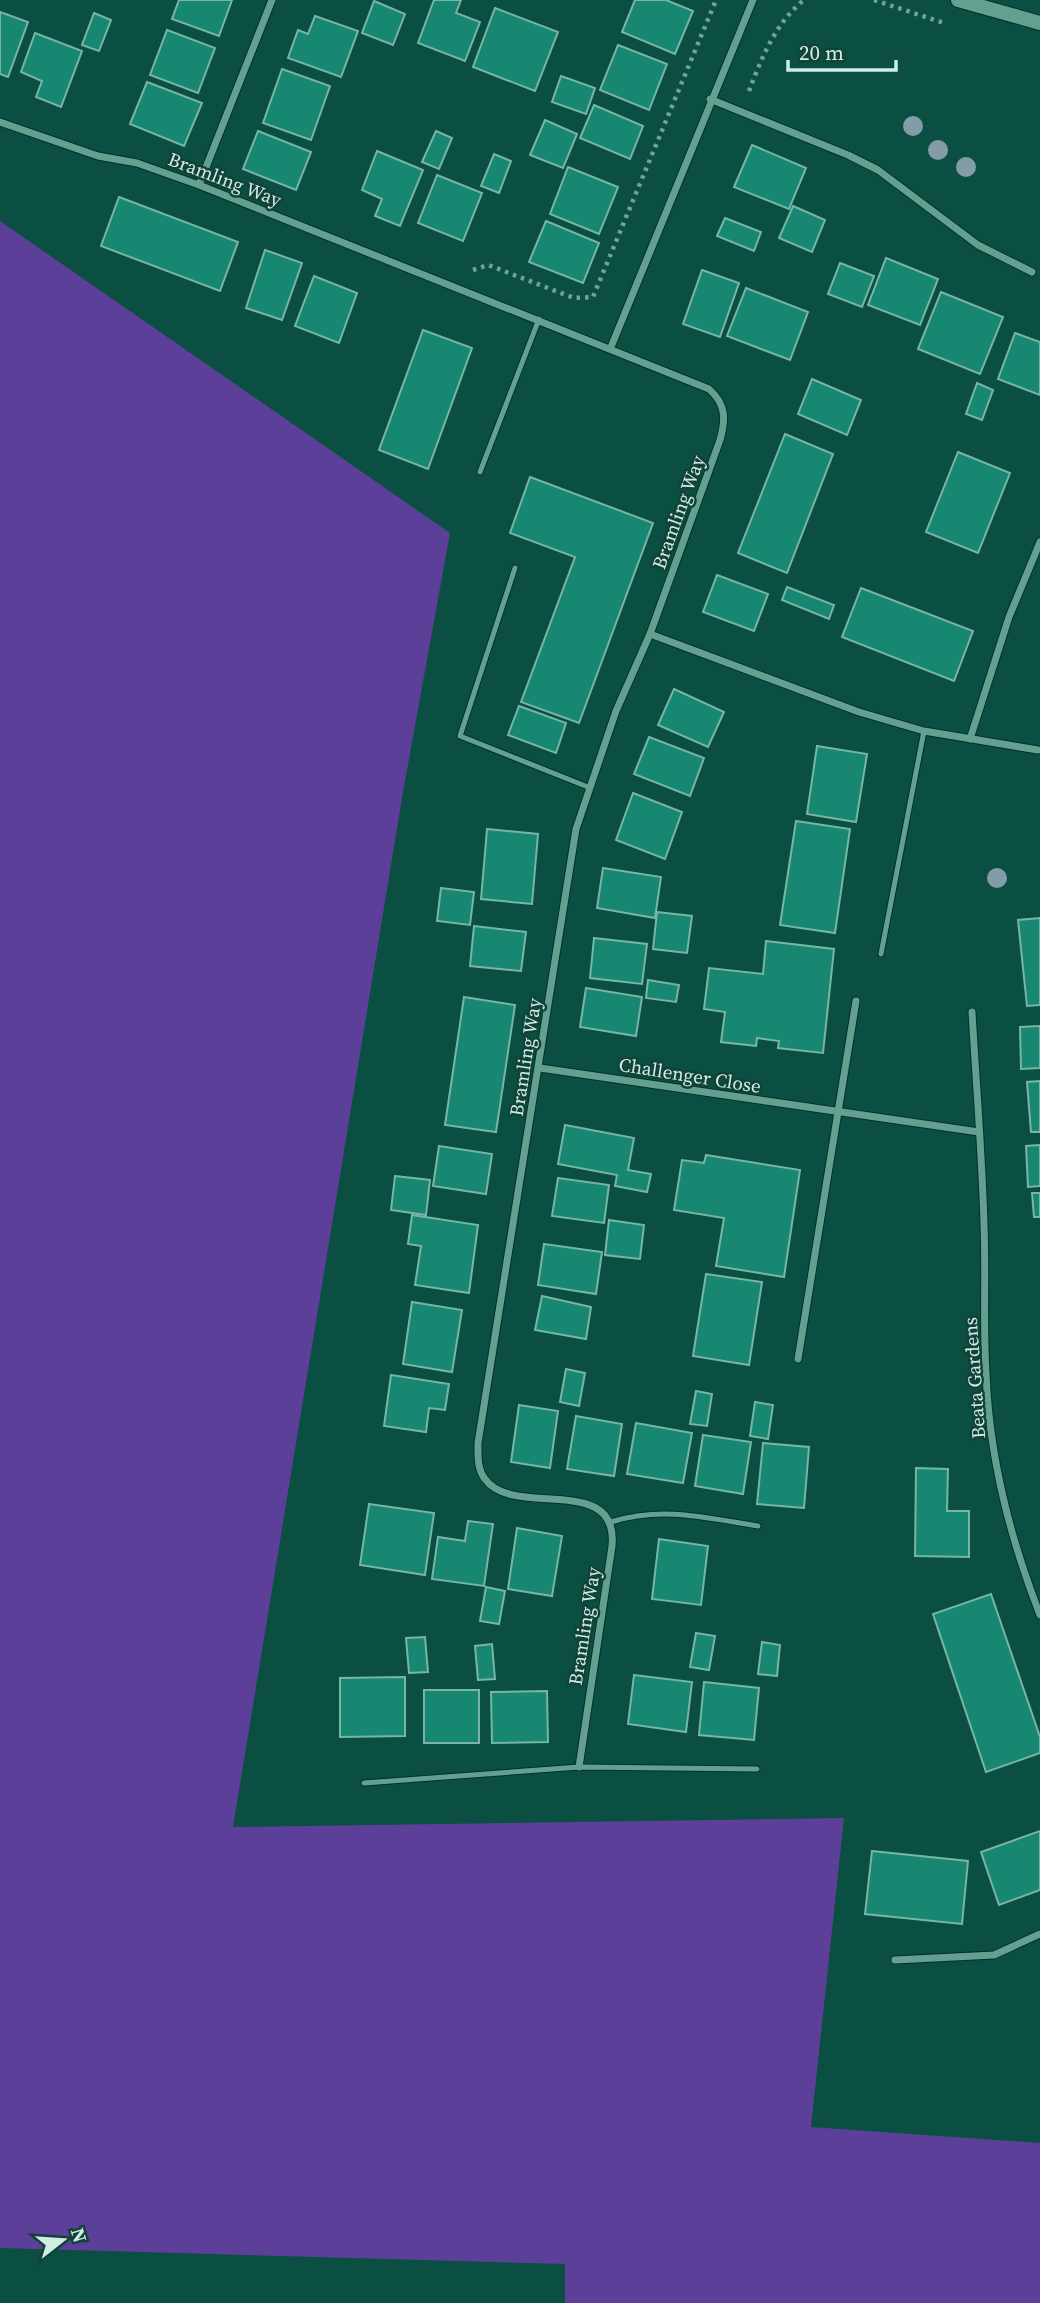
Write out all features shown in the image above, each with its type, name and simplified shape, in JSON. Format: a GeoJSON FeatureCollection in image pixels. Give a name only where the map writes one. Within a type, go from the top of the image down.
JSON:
{"type":"FeatureCollection","features":[{"type":"Feature","properties":{"kind":"street"},"geometry":{"type":"LineString","coordinates":[[200,185],[272,0]]}},
{"type":"Feature","properties":{"kind":"street"},"geometry":{"type":"LineString","coordinates":[[611,347],[710,99],[753,0]]}},
{"type":"Feature","properties":{"kind":"street"},"geometry":{"type":"LineString","coordinates":[[958,0],[1040,23]]}},
{"type":"Feature","properties":{"kind":"street"},"geometry":{"type":"LineString","coordinates":[[710,99],[878,170],[978,245],[1032,272]]}},
{"type":"Feature","properties":{"kind":"street","name":"Bramling Way"},"geometry":{"type":"LineString","coordinates":[[0,122],[98,156],[137,163],[200,185],[611,347],[709,389],[719,398],[724,409],[720,440],[650,634],[616,710],[588,787],[574,841],[540,1068],[484,1402],[479,1463],[483,1477],[496,1489],[582,1503],[607,1515],[611,1522],[612,1546],[579,1767]]}},
{"type":"Feature","properties":{"kind":"street"},"geometry":{"type":"LineString","coordinates":[[970,739],[1009,617],[1040,542]]}},
{"type":"Feature","properties":{"kind":"street"},"geometry":{"type":"LineString","coordinates":[[650,634],[834,703],[924,731],[1038,750]]}},
{"type":"Feature","properties":{"kind":"street"},"geometry":{"type":"LineString","coordinates":[[797,1359],[856,1001]]}},
{"type":"Feature","properties":{"kind":"street","name":"Beata Gardens"},"geometry":{"type":"LineString","coordinates":[[972,1012],[986,1269],[986,1376],[990,1417],[1006,1511],[1040,1615]]}},
{"type":"Feature","properties":{"kind":"street","name":"Challenger Close"},"geometry":{"type":"LineString","coordinates":[[540,1068],[836,1112]]}},
{"type":"Feature","properties":{"kind":"street"},"geometry":{"type":"LineString","coordinates":[[836,1112],[979,1132]]}},
{"type":"Feature","properties":{"kind":"street"},"geometry":{"type":"LineString","coordinates":[[895,1960],[993,1955],[1040,1934]]}},
{"type":"Feature","properties":{"kind":"lane"},"geometry":{"type":"LineString","coordinates":[[480,471],[539,319]]}},
{"type":"Feature","properties":{"kind":"lane"},"geometry":{"type":"LineString","coordinates":[[515,568],[460,736],[588,787]]}},
{"type":"Feature","properties":{"kind":"lane"},"geometry":{"type":"LineString","coordinates":[[881,954],[924,731]]}},
{"type":"Feature","properties":{"kind":"lane"},"geometry":{"type":"LineString","coordinates":[[611,1522],[636,1514],[666,1512],[758,1526]]}},
{"type":"Feature","properties":{"kind":"lane"},"geometry":{"type":"LineString","coordinates":[[364,1783],[579,1767],[757,1769]]}},
{"type":"Feature","properties":{"kind":"path"},"geometry":{"type":"LineString","coordinates":[[467,270],[488,264],[574,298],[593,297],[716,0]]}},
{"type":"Feature","properties":{"kind":"path"},"geometry":{"type":"LineString","coordinates":[[741,112],[771,42],[790,13],[804,0]]}},
{"type":"Feature","properties":{"kind":"shaded area"},"geometry":{"type":"Polygon","coordinates":[[[0,221],[450,533],[403,792],[233,1827],[844,1818],[811,2127],[1040,2143],[1040,2303],[565,2303],[565,2264],[0,2248],[0,221]]]}},
{"type":"Feature","properties":{"kind":"building"},"geometry":{"type":"Polygon","coordinates":[[[179,0],[232,0],[219,36],[172,19],[179,0]]]}},
{"type":"Feature","properties":{"kind":"building"},"geometry":{"type":"Polygon","coordinates":[[[434,0],[461,0],[456,13],[480,22],[465,61],[418,43],[434,0]]]}},
{"type":"Feature","properties":{"kind":"building"},"geometry":{"type":"Polygon","coordinates":[[[635,0],[666,0],[693,11],[675,54],[622,32],[635,0]]]}},
{"type":"Feature","properties":{"kind":"building"},"geometry":{"type":"Polygon","coordinates":[[[374,1],[405,14],[393,45],[362,33],[374,1]]]}},
{"type":"Feature","properties":{"kind":"building"},"geometry":{"type":"Polygon","coordinates":[[[495,8],[558,32],[535,91],[473,67],[495,8]]]}},
{"type":"Feature","properties":{"kind":"building"},"geometry":{"type":"Polygon","coordinates":[[[0,12],[28,22],[8,77],[0,74],[0,12]]]}},
{"type":"Feature","properties":{"kind":"building"},"geometry":{"type":"Polygon","coordinates":[[[94,13],[111,20],[99,51],[82,45],[94,13]]]}},
{"type":"Feature","properties":{"kind":"building"},"geometry":{"type":"Polygon","coordinates":[[[315,16],[358,31],[341,77],[288,58],[298,30],[308,34],[315,16]]]}},
{"type":"Feature","properties":{"kind":"building"},"geometry":{"type":"Polygon","coordinates":[[[167,30],[215,48],[198,93],[150,75],[167,30]]]}},
{"type":"Feature","properties":{"kind":"building"},"geometry":{"type":"Polygon","coordinates":[[[35,33],[82,51],[61,107],[36,97],[42,81],[21,72],[35,33]]]}},
{"type":"Feature","properties":{"kind":"building"},"geometry":{"type":"Polygon","coordinates":[[[618,45],[667,64],[649,110],[600,90],[618,45]]]}},
{"type":"Feature","properties":{"kind":"building"},"geometry":{"type":"Polygon","coordinates":[[[282,69],[330,86],[311,140],[263,123],[282,69]]]}},
{"type":"Feature","properties":{"kind":"building"},"geometry":{"type":"Polygon","coordinates":[[[561,76],[595,88],[586,114],[552,102],[561,76]]]}},
{"type":"Feature","properties":{"kind":"building"},"geometry":{"type":"Polygon","coordinates":[[[147,82],[202,103],[184,146],[130,124],[147,82]]]}},
{"type":"Feature","properties":{"kind":"building"},"geometry":{"type":"Polygon","coordinates":[[[594,105],[643,126],[630,159],[580,138],[594,105]]]}},
{"type":"Feature","properties":{"kind":"building"},"geometry":{"type":"Polygon","coordinates":[[[545,120],[577,134],[563,168],[530,155],[545,120]]]}},
{"type":"Feature","properties":{"kind":"building"},"geometry":{"type":"Polygon","coordinates":[[[258,131],[311,152],[296,190],[243,169],[258,131]]]}},
{"type":"Feature","properties":{"kind":"building"},"geometry":{"type":"Polygon","coordinates":[[[436,131],[452,138],[439,169],[422,162],[436,131]]]}},
{"type":"Feature","properties":{"kind":"building"},"geometry":{"type":"Polygon","coordinates":[[[752,145],[806,168],[789,209],[734,187],[752,145]]]}},
{"type":"Feature","properties":{"kind":"building"},"geometry":{"type":"Polygon","coordinates":[[[377,151],[423,170],[400,226],[375,216],[382,199],[362,190],[377,151]]]}},
{"type":"Feature","properties":{"kind":"building"},"geometry":{"type":"Polygon","coordinates":[[[494,154],[511,161],[499,193],[481,186],[494,154]]]}},
{"type":"Feature","properties":{"kind":"building"},"geometry":{"type":"Polygon","coordinates":[[[568,167],[618,187],[599,234],[550,214],[568,167]]]}},
{"type":"Feature","properties":{"kind":"building"},"geometry":{"type":"Polygon","coordinates":[[[437,175],[482,193],[463,241],[418,223],[437,175]]]}},
{"type":"Feature","properties":{"kind":"building"},"geometry":{"type":"Polygon","coordinates":[[[119,197],[238,242],[220,291],[101,246],[119,197]]]}},
{"type":"Feature","properties":{"kind":"building"},"geometry":{"type":"Polygon","coordinates":[[[793,206],[825,220],[812,252],[779,238],[793,206]]]}},
{"type":"Feature","properties":{"kind":"building"},"geometry":{"type":"Polygon","coordinates":[[[725,218],[761,232],[754,251],[717,236],[725,218]]]}},
{"type":"Feature","properties":{"kind":"building"},"geometry":{"type":"Polygon","coordinates":[[[546,221],[599,243],[583,283],[529,262],[546,221]]]}},
{"type":"Feature","properties":{"kind":"building"},"geometry":{"type":"Polygon","coordinates":[[[265,250],[302,263],[282,320],[246,308],[265,250]]]}},
{"type":"Feature","properties":{"kind":"building"},"geometry":{"type":"Polygon","coordinates":[[[886,258],[938,279],[920,325],[868,305],[886,258]]]}},
{"type":"Feature","properties":{"kind":"building"},"geometry":{"type":"Polygon","coordinates":[[[840,263],[874,276],[862,307],[828,294],[840,263]]]}},
{"type":"Feature","properties":{"kind":"building"},"geometry":{"type":"Polygon","coordinates":[[[702,270],[739,283],[720,337],[683,324],[702,270]]]}},
{"type":"Feature","properties":{"kind":"building"},"geometry":{"type":"Polygon","coordinates":[[[314,276],[357,293],[339,343],[295,326],[314,276]]]}},
{"type":"Feature","properties":{"kind":"building"},"geometry":{"type":"Polygon","coordinates":[[[746,288],[808,312],[790,360],[727,336],[746,288]]]}},
{"type":"Feature","properties":{"kind":"building"},"geometry":{"type":"Polygon","coordinates":[[[941,292],[1003,317],[980,374],[918,349],[941,292]]]}},
{"type":"Feature","properties":{"kind":"building"},"geometry":{"type":"Polygon","coordinates":[[[423,330],[472,348],[428,469],[379,450],[423,330]]]}},
{"type":"Feature","properties":{"kind":"building"},"geometry":{"type":"Polygon","coordinates":[[[1015,333],[1040,342],[1040,395],[998,379],[1015,333]]]}},
{"type":"Feature","properties":{"kind":"building"},"geometry":{"type":"Polygon","coordinates":[[[812,379],[861,400],[847,435],[798,414],[812,379]]]}},
{"type":"Feature","properties":{"kind":"building"},"geometry":{"type":"Polygon","coordinates":[[[977,383],[993,390],[982,420],[966,414],[977,383]]]}},
{"type":"Feature","properties":{"kind":"building"},"geometry":{"type":"Polygon","coordinates":[[[785,434],[833,454],[787,573],[738,553],[785,434]]]}},
{"type":"Feature","properties":{"kind":"building"},"geometry":{"type":"Polygon","coordinates":[[[958,452],[1010,473],[978,553],[926,532],[958,452]]]}},
{"type":"Feature","properties":{"kind":"building"},"geometry":{"type":"Polygon","coordinates":[[[530,477],[653,523],[579,723],[521,702],[575,557],[510,533],[530,477]]]}},
{"type":"Feature","properties":{"kind":"building"},"geometry":{"type":"Polygon","coordinates":[[[717,575],[768,594],[754,631],[703,612],[717,575]]]}},
{"type":"Feature","properties":{"kind":"building"},"geometry":{"type":"Polygon","coordinates":[[[787,587],[834,605],[829,619],[782,600],[787,587]]]}},
{"type":"Feature","properties":{"kind":"building"},"geometry":{"type":"Polygon","coordinates":[[[861,588],[973,631],[954,681],[842,637],[861,588]]]}},
{"type":"Feature","properties":{"kind":"building"},"geometry":{"type":"Polygon","coordinates":[[[674,689],[724,712],[708,747],[658,725],[674,689]]]}},
{"type":"Feature","properties":{"kind":"building"},"geometry":{"type":"Polygon","coordinates":[[[519,706],[566,723],[556,753],[508,735],[519,706]]]}},
{"type":"Feature","properties":{"kind":"building"},"geometry":{"type":"Polygon","coordinates":[[[649,737],[704,758],[690,796],[634,774],[649,737]]]}},
{"type":"Feature","properties":{"kind":"building"},"geometry":{"type":"Polygon","coordinates":[[[817,746],[867,754],[856,822],[807,814],[817,746]]]}},
{"type":"Feature","properties":{"kind":"building"},"geometry":{"type":"Polygon","coordinates":[[[633,793],[682,812],[665,859],[616,840],[633,793]]]}},
{"type":"Feature","properties":{"kind":"building"},"geometry":{"type":"Polygon","coordinates":[[[796,821],[850,829],[835,933],[780,925],[796,821]]]}},
{"type":"Feature","properties":{"kind":"building"},"geometry":{"type":"Polygon","coordinates":[[[487,829],[538,834],[532,904],[481,899],[487,829]]]}},
{"type":"Feature","properties":{"kind":"building"},"geometry":{"type":"Polygon","coordinates":[[[603,868],[661,877],[655,918],[597,908],[603,868]]]}},
{"type":"Feature","properties":{"kind":"building"},"geometry":{"type":"Polygon","coordinates":[[[441,888],[474,892],[470,925],[437,921],[441,888]]]}},
{"type":"Feature","properties":{"kind":"building"},"geometry":{"type":"Polygon","coordinates":[[[657,912],[692,916],[687,953],[653,949],[657,912]]]}},
{"type":"Feature","properties":{"kind":"building"},"geometry":{"type":"Polygon","coordinates":[[[1040,918],[1040,1005],[1027,1006],[1018,920],[1040,918]]]}},
{"type":"Feature","properties":{"kind":"building"},"geometry":{"type":"Polygon","coordinates":[[[474,926],[526,932],[521,971],[470,966],[474,926]]]}},
{"type":"Feature","properties":{"kind":"building"},"geometry":{"type":"Polygon","coordinates":[[[594,938],[647,944],[642,984],[590,978],[594,938]]]}},
{"type":"Feature","properties":{"kind":"building"},"geometry":{"type":"Polygon","coordinates":[[[766,941],[834,949],[823,1053],[778,1048],[779,1041],[757,1038],[756,1046],[721,1042],[725,1012],[704,1009],[709,968],[763,974],[766,941]]]}},
{"type":"Feature","properties":{"kind":"building"},"geometry":{"type":"Polygon","coordinates":[[[648,980],[679,985],[676,1002],[646,998],[648,980]]]}},
{"type":"Feature","properties":{"kind":"building"},"geometry":{"type":"Polygon","coordinates":[[[586,988],[642,997],[636,1036],[580,1027],[586,988]]]}},
{"type":"Feature","properties":{"kind":"building"},"geometry":{"type":"Polygon","coordinates":[[[464,997],[515,1005],[496,1132],[445,1125],[464,997]]]}},
{"type":"Feature","properties":{"kind":"building"},"geometry":{"type":"Polygon","coordinates":[[[1040,1026],[1040,1068],[1021,1069],[1020,1027],[1040,1026]]]}},
{"type":"Feature","properties":{"kind":"building"},"geometry":{"type":"Polygon","coordinates":[[[1040,1081],[1040,1132],[1031,1132],[1027,1082],[1040,1081]]]}},
{"type":"Feature","properties":{"kind":"building"},"geometry":{"type":"Polygon","coordinates":[[[565,1125],[634,1138],[628,1170],[651,1174],[647,1192],[615,1186],[617,1175],[558,1164],[565,1125]]]}},
{"type":"Feature","properties":{"kind":"building"},"geometry":{"type":"Polygon","coordinates":[[[1040,1145],[1040,1186],[1028,1187],[1026,1146],[1040,1145]]]}},
{"type":"Feature","properties":{"kind":"building"},"geometry":{"type":"Polygon","coordinates":[[[439,1146],[492,1154],[486,1194],[433,1186],[439,1146]]]}},
{"type":"Feature","properties":{"kind":"building"},"geometry":{"type":"Polygon","coordinates":[[[706,1155],[800,1170],[784,1277],[716,1266],[724,1218],[674,1210],[682,1160],[704,1163],[706,1155]]]}},
{"type":"Feature","properties":{"kind":"building"},"geometry":{"type":"Polygon","coordinates":[[[395,1176],[430,1180],[426,1215],[391,1210],[395,1176]]]}},
{"type":"Feature","properties":{"kind":"building"},"geometry":{"type":"Polygon","coordinates":[[[558,1178],[609,1185],[604,1223],[552,1216],[558,1178]]]}},
{"type":"Feature","properties":{"kind":"building"},"geometry":{"type":"Polygon","coordinates":[[[1032,1193],[1040,1193],[1040,1217],[1034,1217],[1032,1193]]]}},
{"type":"Feature","properties":{"kind":"building"},"geometry":{"type":"Polygon","coordinates":[[[412,1215],[478,1225],[469,1293],[415,1285],[421,1246],[408,1244],[412,1215]]]}},
{"type":"Feature","properties":{"kind":"building"},"geometry":{"type":"Polygon","coordinates":[[[609,1220],[644,1225],[640,1259],[605,1255],[609,1220]]]}},
{"type":"Feature","properties":{"kind":"building"},"geometry":{"type":"Polygon","coordinates":[[[544,1244],[602,1252],[596,1294],[538,1285],[544,1244]]]}},
{"type":"Feature","properties":{"kind":"building"},"geometry":{"type":"Polygon","coordinates":[[[706,1274],[762,1282],[749,1365],[693,1356],[706,1274]]]}},
{"type":"Feature","properties":{"kind":"building"},"geometry":{"type":"Polygon","coordinates":[[[542,1296],[591,1307],[586,1339],[535,1330],[542,1296]]]}},
{"type":"Feature","properties":{"kind":"building"},"geometry":{"type":"Polygon","coordinates":[[[412,1302],[462,1310],[452,1372],[403,1364],[412,1302]]]}},
{"type":"Feature","properties":{"kind":"building"},"geometry":{"type":"Polygon","coordinates":[[[566,1369],[585,1373],[579,1406],[560,1402],[566,1369]]]}},
{"type":"Feature","properties":{"kind":"building"},"geometry":{"type":"Polygon","coordinates":[[[391,1375],[449,1384],[445,1410],[429,1408],[426,1432],[384,1426],[391,1375]]]}},
{"type":"Feature","properties":{"kind":"building"},"geometry":{"type":"Polygon","coordinates":[[[696,1391],[712,1394],[707,1426],[690,1424],[696,1391]]]}},
{"type":"Feature","properties":{"kind":"building"},"geometry":{"type":"Polygon","coordinates":[[[755,1402],[773,1405],[768,1439],[750,1436],[755,1402]]]}},
{"type":"Feature","properties":{"kind":"building"},"geometry":{"type":"Polygon","coordinates":[[[519,1405],[558,1411],[550,1468],[511,1462],[519,1405]]]}},
{"type":"Feature","properties":{"kind":"building"},"geometry":{"type":"Polygon","coordinates":[[[576,1416],[622,1424],[614,1476],[567,1469],[576,1416]]]}},
{"type":"Feature","properties":{"kind":"building"},"geometry":{"type":"Polygon","coordinates":[[[636,1423],[692,1433],[683,1483],[627,1474],[636,1423]]]}},
{"type":"Feature","properties":{"kind":"building"},"geometry":{"type":"Polygon","coordinates":[[[703,1435],[751,1442],[743,1494],[695,1486],[703,1435]]]}},
{"type":"Feature","properties":{"kind":"building"},"geometry":{"type":"Polygon","coordinates":[[[763,1443],[809,1447],[804,1508],[757,1504],[763,1443]]]}},
{"type":"Feature","properties":{"kind":"building"},"geometry":{"type":"Polygon","coordinates":[[[916,1468],[948,1469],[947,1511],[969,1511],[969,1557],[915,1556],[916,1468]]]}},
{"type":"Feature","properties":{"kind":"building"},"geometry":{"type":"Polygon","coordinates":[[[369,1504],[434,1513],[425,1575],[360,1565],[369,1504]]]}},
{"type":"Feature","properties":{"kind":"building"},"geometry":{"type":"Polygon","coordinates":[[[468,1521],[493,1524],[484,1586],[432,1579],[438,1537],[465,1541],[468,1521]]]}},
{"type":"Feature","properties":{"kind":"building"},"geometry":{"type":"Polygon","coordinates":[[[517,1528],[562,1536],[552,1596],[508,1589],[517,1528]]]}},
{"type":"Feature","properties":{"kind":"building"},"geometry":{"type":"Polygon","coordinates":[[[659,1539],[708,1546],[701,1605],[652,1599],[659,1539]]]}},
{"type":"Feature","properties":{"kind":"building"},"geometry":{"type":"Polygon","coordinates":[[[486,1587],[505,1591],[499,1624],[480,1621],[486,1587]]]}},
{"type":"Feature","properties":{"kind":"building"},"geometry":{"type":"Polygon","coordinates":[[[991,1594],[1040,1737],[1040,1753],[986,1772],[933,1614],[991,1594]]]}},
{"type":"Feature","properties":{"kind":"building"},"geometry":{"type":"Polygon","coordinates":[[[696,1633],[715,1636],[709,1670],[690,1667],[696,1633]]]}},
{"type":"Feature","properties":{"kind":"building"},"geometry":{"type":"Polygon","coordinates":[[[425,1637],[428,1672],[409,1673],[406,1638],[425,1637]]]}},
{"type":"Feature","properties":{"kind":"building"},"geometry":{"type":"Polygon","coordinates":[[[762,1642],[780,1645],[777,1676],[758,1674],[762,1642]]]}},
{"type":"Feature","properties":{"kind":"building"},"geometry":{"type":"Polygon","coordinates":[[[492,1644],[495,1679],[478,1680],[475,1646],[492,1644]]]}},
{"type":"Feature","properties":{"kind":"building"},"geometry":{"type":"Polygon","coordinates":[[[634,1675],[692,1682],[686,1732],[628,1724],[634,1675]]]}},
{"type":"Feature","properties":{"kind":"building"},"geometry":{"type":"Polygon","coordinates":[[[405,1677],[405,1736],[340,1737],[340,1678],[405,1677]]]}},
{"type":"Feature","properties":{"kind":"building"},"geometry":{"type":"Polygon","coordinates":[[[704,1682],[759,1688],[754,1740],[699,1735],[704,1682]]]}},
{"type":"Feature","properties":{"kind":"building"},"geometry":{"type":"Polygon","coordinates":[[[424,1690],[479,1690],[479,1743],[424,1743],[424,1690]]]}},
{"type":"Feature","properties":{"kind":"building"},"geometry":{"type":"Polygon","coordinates":[[[547,1691],[548,1742],[492,1743],[491,1692],[547,1691]]]}},
{"type":"Feature","properties":{"kind":"building"},"geometry":{"type":"Polygon","coordinates":[[[1040,1831],[1040,1890],[999,1905],[981,1852],[1040,1831]]]}},
{"type":"Feature","properties":{"kind":"building"},"geometry":{"type":"Polygon","coordinates":[[[872,1851],[968,1861],[962,1924],[865,1914],[872,1851]]]}}]}
